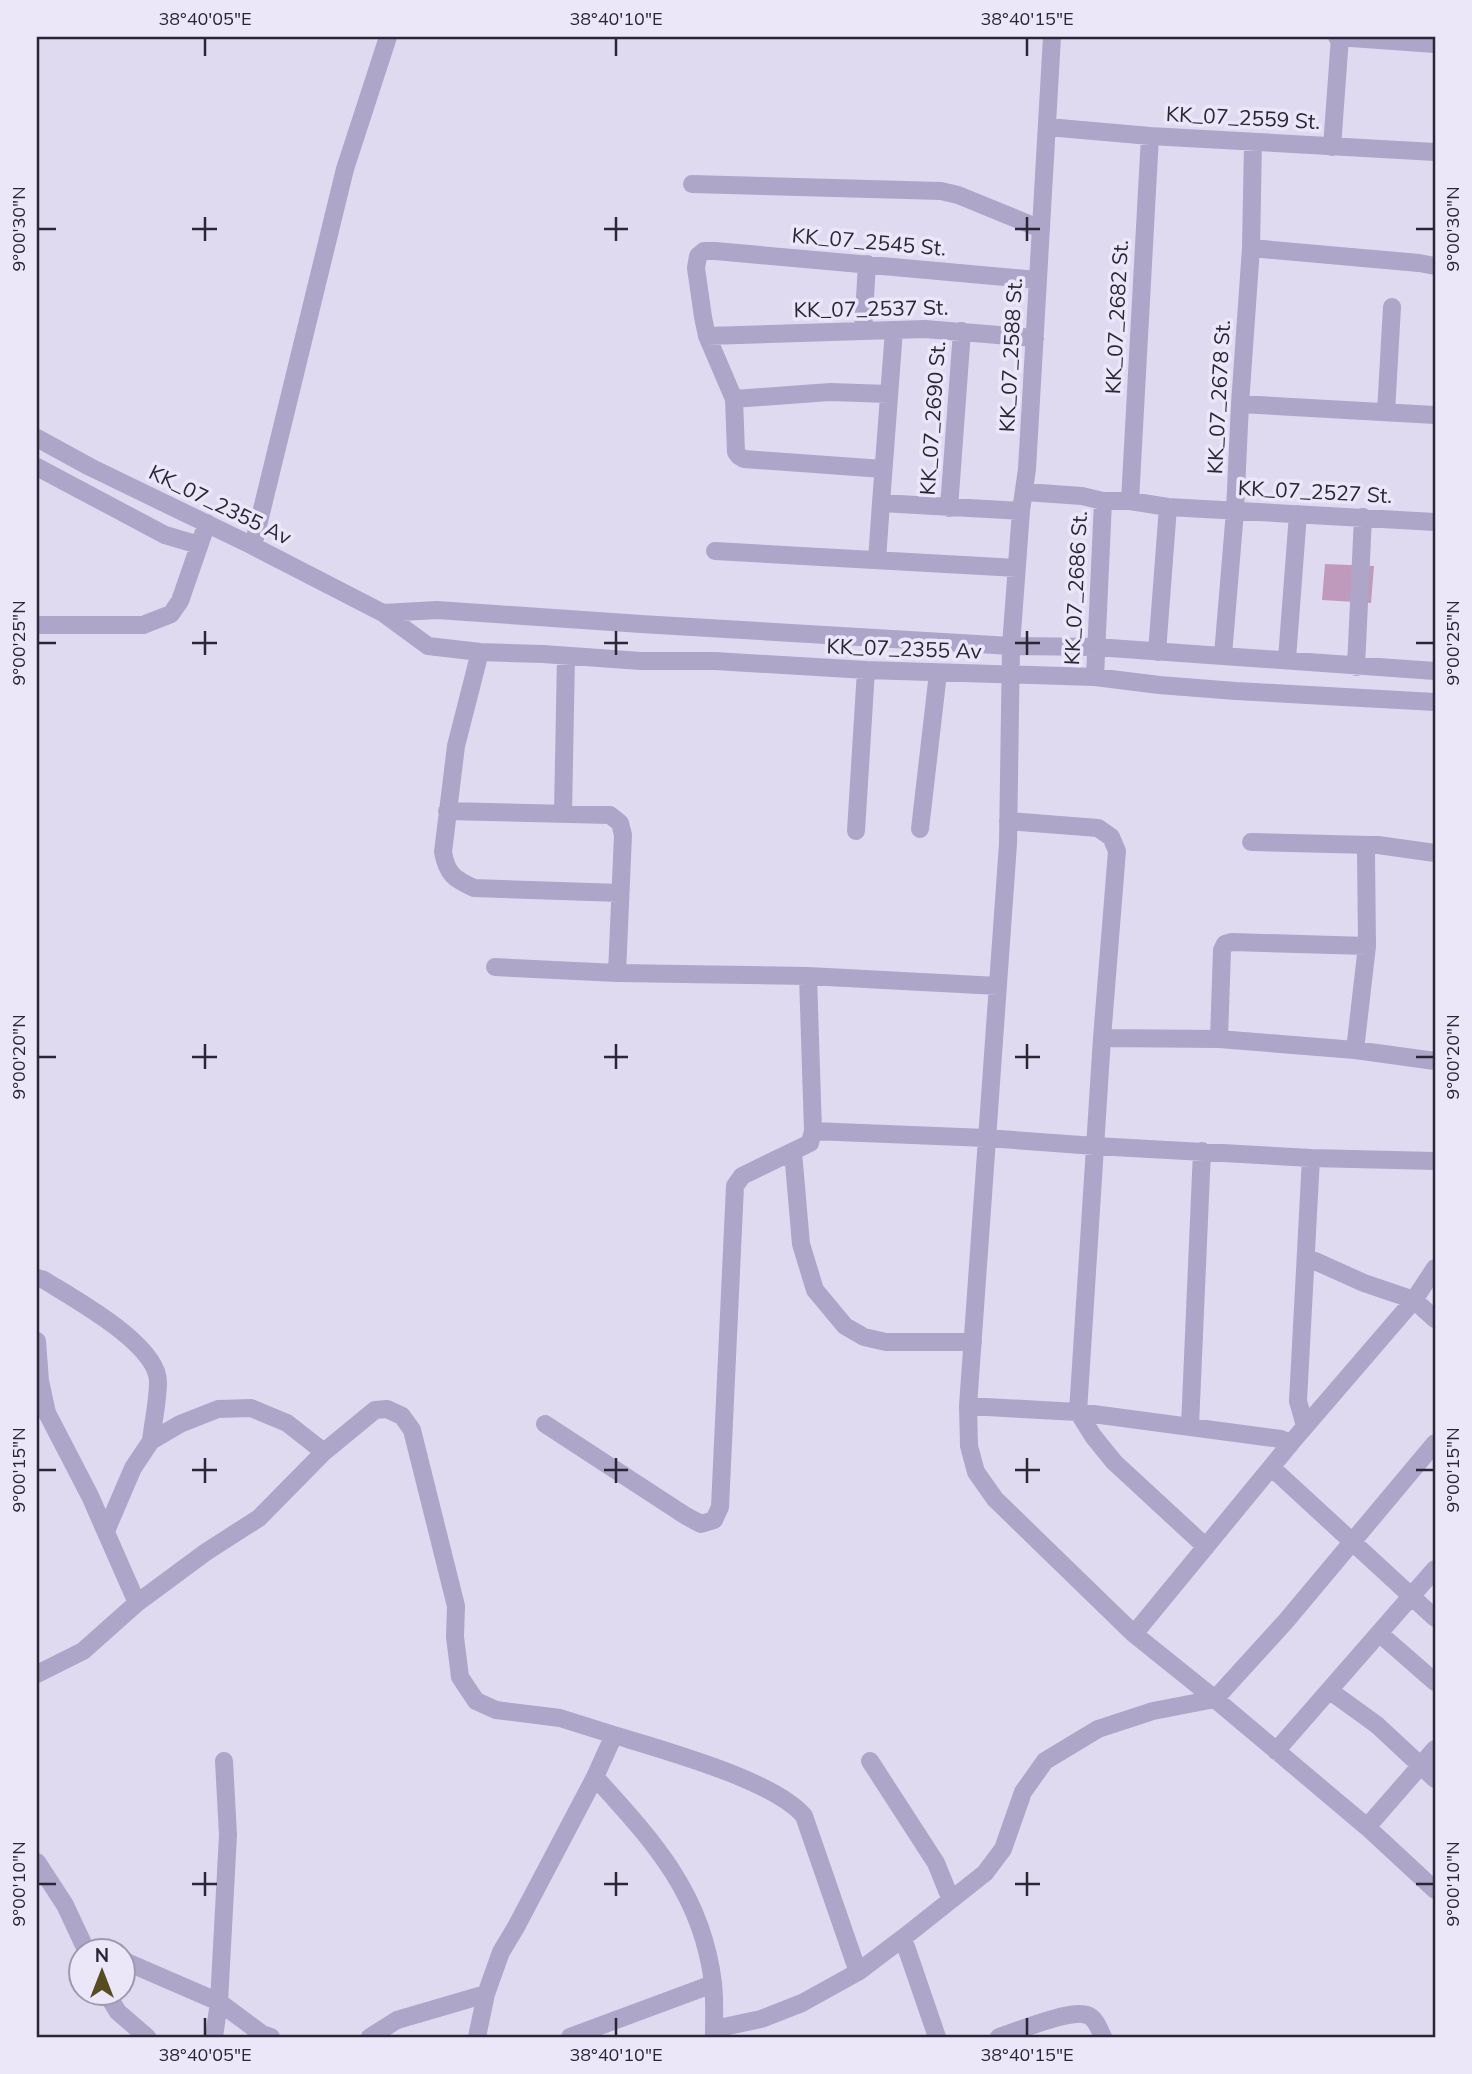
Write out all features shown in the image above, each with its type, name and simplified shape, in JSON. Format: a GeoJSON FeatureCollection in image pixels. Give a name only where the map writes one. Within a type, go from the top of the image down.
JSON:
{"type":"FeatureCollection","features":[{"type":"Feature","properties":{"kind":"street"},"geometry":{"type":"LineString","coordinates":[[253,546],[345,169],[388,37]]}},
{"type":"Feature","properties":{"kind":"street","name":"KK_07_2588 St."},"geometry":{"type":"LineString","coordinates":[[1052,37],[1025,492],[1021,511],[1011,646],[1008,821],[968,1406],[969,1446],[976,1472],[995,1499],[1134,1634],[1367,1826],[1435,1890]]}},
{"type":"Feature","properties":{"kind":"street"},"geometry":{"type":"LineString","coordinates":[[1332,147],[1338,37],[1435,44]]}},
{"type":"Feature","properties":{"kind":"street","name":"KK_07_2559 St."},"geometry":{"type":"LineString","coordinates":[[1048,127],[1150,136],[1435,152]]}},
{"type":"Feature","properties":{"kind":"street","name":"KK_07_2682 St."},"geometry":{"type":"LineString","coordinates":[[1130,501],[1150,136]]}},
{"type":"Feature","properties":{"kind":"street","name":"KK_07_2678 St."},"geometry":{"type":"LineString","coordinates":[[1223,655],[1251,248],[1253,142]]}},
{"type":"Feature","properties":{"kind":"street"},"geometry":{"type":"LineString","coordinates":[[692,184],[941,191],[958,195],[1041,229]]}},
{"type":"Feature","properties":{"kind":"street"},"geometry":{"type":"LineString","coordinates":[[1251,248],[1419,263],[1435,267]]}},
{"type":"Feature","properties":{"kind":"street","name":"KK_07_2545 St."},"geometry":{"type":"LineString","coordinates":[[707,336],[696,268],[698,256],[704,251],[1038,280]]}},
{"type":"Feature","properties":{"kind":"street"},"geometry":{"type":"LineString","coordinates":[[863,331],[867,264]]}},
{"type":"Feature","properties":{"kind":"street"},"geometry":{"type":"LineString","coordinates":[[1386,412],[1392,307]]}},
{"type":"Feature","properties":{"kind":"street"},"geometry":{"type":"LineString","coordinates":[[877,560],[894,330]]}},
{"type":"Feature","properties":{"kind":"street","name":"KK_07_2537 St."},"geometry":{"type":"LineString","coordinates":[[707,336],[894,330],[962,331],[1035,338]]}},
{"type":"Feature","properties":{"kind":"street","name":"KK_07_2690 St."},"geometry":{"type":"LineString","coordinates":[[948,508],[962,331]]}},
{"type":"Feature","properties":{"kind":"street"},"geometry":{"type":"LineString","coordinates":[[707,336],[734,399],[738,456],[744,459],[883,469]]}},
{"type":"Feature","properties":{"kind":"street"},"geometry":{"type":"LineString","coordinates":[[734,399],[830,392],[889,394]]}},
{"type":"Feature","properties":{"kind":"street"},"geometry":{"type":"LineString","coordinates":[[1240,404],[1435,415]]}},
{"type":"Feature","properties":{"kind":"street","name":"KK_07_2355 Av"},"geometry":{"type":"LineString","coordinates":[[37,438],[383,613],[428,646],[480,652],[641,661],[715,661],[866,670],[1095,677],[1236,691],[1435,702]]}},
{"type":"Feature","properties":{"kind":"street"},"geometry":{"type":"LineString","coordinates":[[37,467],[164,535],[199,545]]}},
{"type":"Feature","properties":{"kind":"street","name":"KK_07_2527 St."},"geometry":{"type":"LineString","coordinates":[[1025,492],[1168,507],[1435,522]]}},
{"type":"Feature","properties":{"kind":"street","name":"KK_07_2686 St."},"geometry":{"type":"LineString","coordinates":[[1095,677],[1102,501]]}},
{"type":"Feature","properties":{"kind":"street"},"geometry":{"type":"LineString","coordinates":[[881,503],[1021,511]]}},
{"type":"Feature","properties":{"kind":"street"},"geometry":{"type":"LineString","coordinates":[[1157,652],[1168,507]]}},
{"type":"Feature","properties":{"kind":"street"},"geometry":{"type":"LineString","coordinates":[[1287,659],[1298,514]]}},
{"type":"Feature","properties":{"kind":"street"},"geometry":{"type":"LineString","coordinates":[[1356,667],[1363,517]]}},
{"type":"Feature","properties":{"kind":"street"},"geometry":{"type":"LineString","coordinates":[[37,625],[143,625],[171,614],[180,601],[207,523]]}},
{"type":"Feature","properties":{"kind":"street"},"geometry":{"type":"LineString","coordinates":[[715,551],[1017,568]]}},
{"type":"Feature","properties":{"kind":"street","name":"KK_07_2355 Av"},"geometry":{"type":"LineString","coordinates":[[383,613],[437,610],[1011,646],[1096,647],[1435,671]]}},
{"type":"Feature","properties":{"kind":"street"},"geometry":{"type":"LineString","coordinates":[[480,652],[456,746],[443,852],[445,866],[456,880],[474,888],[620,893]]}},
{"type":"Feature","properties":{"kind":"street"},"geometry":{"type":"LineString","coordinates":[[563,814],[566,656]]}},
{"type":"Feature","properties":{"kind":"street"},"geometry":{"type":"LineString","coordinates":[[856,831],[866,670]]}},
{"type":"Feature","properties":{"kind":"street"},"geometry":{"type":"LineString","coordinates":[[920,829],[939,673]]}},
{"type":"Feature","properties":{"kind":"street"},"geometry":{"type":"LineString","coordinates":[[447,811],[610,815],[620,823],[623,835],[617,973]]}},
{"type":"Feature","properties":{"kind":"street"},"geometry":{"type":"LineString","coordinates":[[1008,821],[1098,828],[1111,837],[1116,851],[1078,1412],[1114,1462],[1206,1546]]}},
{"type":"Feature","properties":{"kind":"street"},"geometry":{"type":"LineString","coordinates":[[1251,842],[1370,845],[1435,853]]}},
{"type":"Feature","properties":{"kind":"street"},"geometry":{"type":"LineString","coordinates":[[1355,1050],[1367,946],[1366,852],[1370,845]]}},
{"type":"Feature","properties":{"kind":"street"},"geometry":{"type":"LineString","coordinates":[[1219,1040],[1222,950],[1225,944],[1367,946]]}},
{"type":"Feature","properties":{"kind":"street"},"geometry":{"type":"LineString","coordinates":[[495,967],[617,973],[808,976],[998,986]]}},
{"type":"Feature","properties":{"kind":"street"},"geometry":{"type":"LineString","coordinates":[[545,1424],[686,1516],[701,1524],[714,1520],[720,1507],[735,1186],[742,1176],[810,1143],[813,1131],[808,976]]}},
{"type":"Feature","properties":{"kind":"street"},"geometry":{"type":"LineString","coordinates":[[1102,1038],[1219,1040],[1355,1050],[1435,1061]]}},
{"type":"Feature","properties":{"kind":"street"},"geometry":{"type":"LineString","coordinates":[[813,1131],[986,1138],[1311,1158],[1435,1161]]}},
{"type":"Feature","properties":{"kind":"street"},"geometry":{"type":"LineString","coordinates":[[793,1152],[801,1244],[815,1290],[845,1326],[864,1337],[886,1342],[973,1342]]}},
{"type":"Feature","properties":{"kind":"street"},"geometry":{"type":"LineString","coordinates":[[1190,1426],[1202,1152]]}},
{"type":"Feature","properties":{"kind":"street"},"geometry":{"type":"LineString","coordinates":[[1306,1426],[1298,1401],[1311,1158]]}},
{"type":"Feature","properties":{"kind":"street"},"geometry":{"type":"LineString","coordinates":[[1306,1257],[1364,1283],[1414,1300],[1435,1319]]}},
{"type":"Feature","properties":{"kind":"street"},"geometry":{"type":"LineString","coordinates":[[1134,1634],[1291,1443],[1414,1300],[1435,1268]]}},
{"type":"Feature","properties":{"kind":"street"},"geometry":{"type":"LineString","coordinates":[[37,1278],[123,1332],[148,1355],[155,1367],[158,1381],[151,1441]]}},
{"type":"Feature","properties":{"kind":"street"},"geometry":{"type":"LineString","coordinates":[[37,1341],[40,1381],[47,1413],[90,1496],[137,1602]]}},
{"type":"Feature","properties":{"kind":"street"},"geometry":{"type":"LineString","coordinates":[[968,1406],[1078,1412],[1281,1439],[1291,1443]]}},
{"type":"Feature","properties":{"kind":"street"},"geometry":{"type":"LineString","coordinates":[[106,1531],[133,1468],[151,1441],[180,1424],[218,1409],[251,1408],[287,1423],[324,1452]]}},
{"type":"Feature","properties":{"kind":"street"},"geometry":{"type":"LineString","coordinates":[[37,1674],[83,1651],[137,1602],[259,1518],[324,1452],[375,1410],[387,1409],[402,1416],[412,1430],[456,1606],[455,1637],[460,1677],[477,1701],[496,1710],[560,1718],[684,1756],[752,1783],[797,1807],[804,1815],[858,1972]]}},
{"type":"Feature","properties":{"kind":"street"},"geometry":{"type":"LineString","coordinates":[[595,1776],[652,1840],[682,1884],[702,1932],[713,1984],[714,2033],[802,2003],[858,1972],[985,1873],[1003,1849],[1023,1792],[1045,1761],[1098,1728],[1153,1711],[1215,1699],[1286,1621],[1435,1443]]}},
{"type":"Feature","properties":{"kind":"street"},"geometry":{"type":"LineString","coordinates":[[1271,1467],[1435,1618]]}},
{"type":"Feature","properties":{"kind":"street"},"geometry":{"type":"LineString","coordinates":[[1276,1751],[1435,1569]]}},
{"type":"Feature","properties":{"kind":"street"},"geometry":{"type":"LineString","coordinates":[[1380,1634],[1435,1682]]}},
{"type":"Feature","properties":{"kind":"street"},"geometry":{"type":"LineString","coordinates":[[1330,1691],[1377,1725],[1435,1779]]}},
{"type":"Feature","properties":{"kind":"street"},"geometry":{"type":"LineString","coordinates":[[477,2037],[486,1994],[501,1952],[614,1735]]}},
{"type":"Feature","properties":{"kind":"street"},"geometry":{"type":"LineString","coordinates":[[1367,1826],[1435,1749]]}},
{"type":"Feature","properties":{"kind":"street"},"geometry":{"type":"LineString","coordinates":[[215,2037],[228,1836],[224,1761]]}},
{"type":"Feature","properties":{"kind":"street"},"geometry":{"type":"LineString","coordinates":[[870,1761],[936,1863],[951,1900]]}},
{"type":"Feature","properties":{"kind":"street"},"geometry":{"type":"LineString","coordinates":[[37,1862],[65,1905],[81,1938]]}},
{"type":"Feature","properties":{"kind":"street"},"geometry":{"type":"LineString","coordinates":[[903,1938],[937,2037]]}},
{"type":"Feature","properties":{"kind":"street"},"geometry":{"type":"LineString","coordinates":[[136,1966],[219,2002],[262,2034],[271,2037]]}},
{"type":"Feature","properties":{"kind":"street"},"geometry":{"type":"LineString","coordinates":[[570,2037],[713,1984]]}},
{"type":"Feature","properties":{"kind":"street"},"geometry":{"type":"LineString","coordinates":[[370,2037],[397,2020],[486,1994]]}},
{"type":"Feature","properties":{"kind":"street"},"geometry":{"type":"LineString","coordinates":[[116,2008],[147,2037]]}},
{"type":"Feature","properties":{"kind":"street"},"geometry":{"type":"LineString","coordinates":[[999,2037],[1062,2016],[1079,2014],[1089,2015],[1097,2023],[1103,2037]]}},
{"type":"Feature","properties":{"kind":"shaded area"},"geometry":{"type":"Polygon","coordinates":[[[1325,564],[1374,566],[1371,603],[1322,600],[1325,564]]]}}]}
